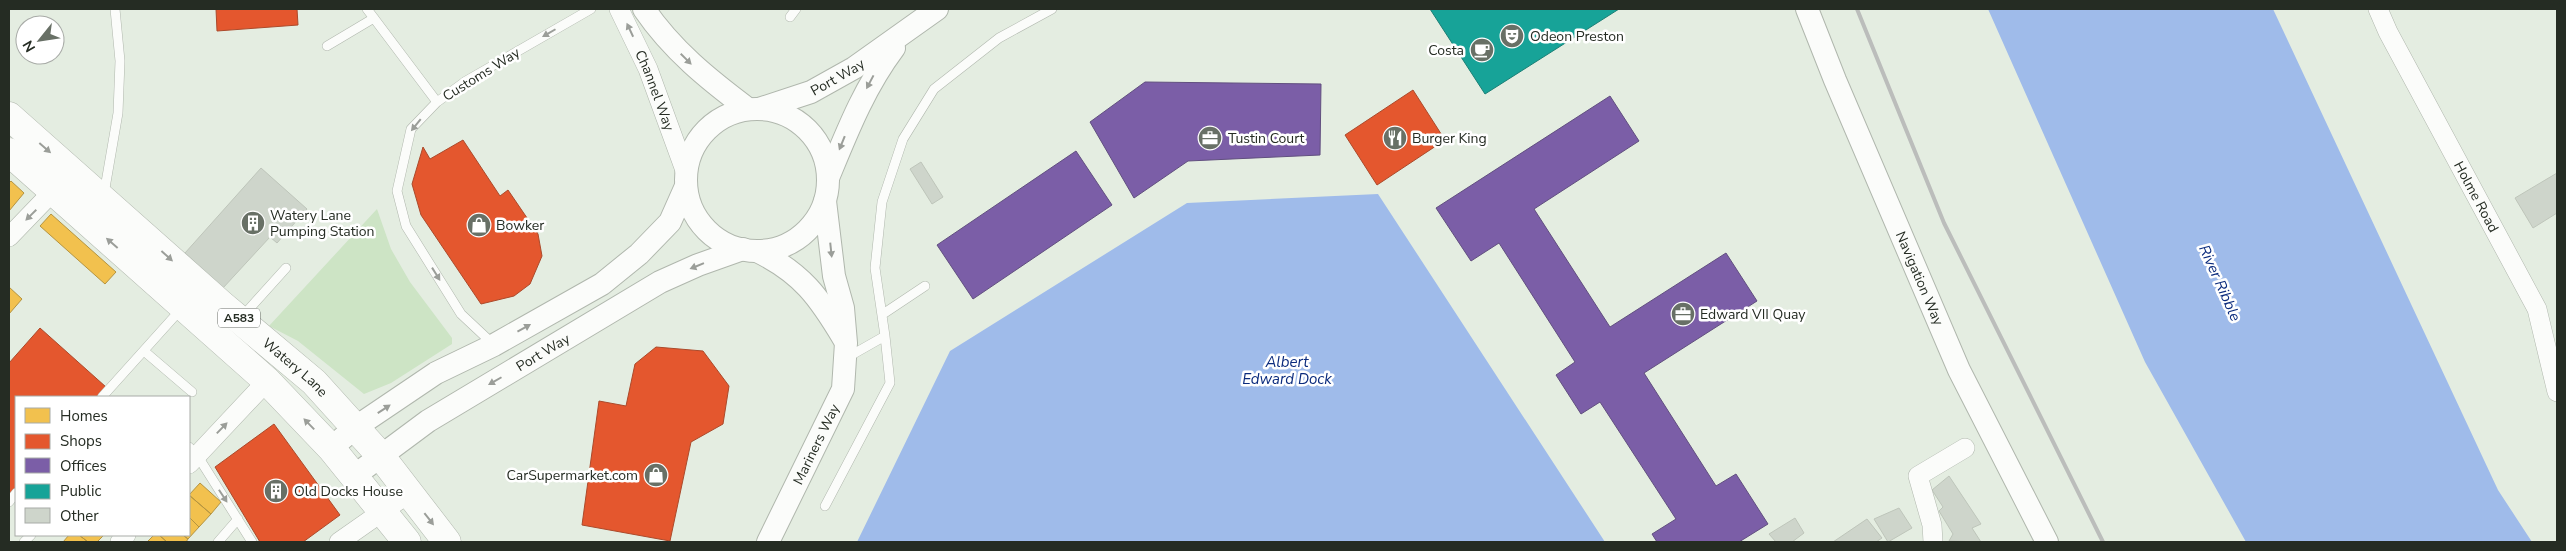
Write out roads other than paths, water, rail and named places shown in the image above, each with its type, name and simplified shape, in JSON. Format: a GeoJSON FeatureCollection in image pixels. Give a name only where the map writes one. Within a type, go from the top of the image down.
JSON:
{"type":"FeatureCollection","features":[{"type":"Feature","properties":{"kind":"highway","name":"Watery Lane"},"geometry":{"type":"LineString","coordinates":[[9,116],[103,199],[192,296]]}},
{"type":"Feature","properties":{"kind":"highway","name":"Watery Lane"},"geometry":{"type":"LineString","coordinates":[[9,152],[53,192],[192,296],[230,330],[314,382],[380,456],[446,542]]}},
{"type":"Feature","properties":{"kind":"highway","name":"Watery Lane"},"geometry":{"type":"LineString","coordinates":[[230,330],[267,381],[331,448],[407,542]]}},
{"type":"Feature","properties":{"kind":"street","name":"Channel Way"},"geometry":{"type":"LineString","coordinates":[[620,9],[648,69],[686,179]]}},
{"type":"Feature","properties":{"kind":"street","name":"Channel Way"},"geometry":{"type":"LineString","coordinates":[[644,9],[667,41],[696,69],[753,109]]}},
{"type":"Feature","properties":{"kind":"street","name":"Port Way"},"geometry":{"type":"LineString","coordinates":[[753,109],[811,92],[854,68],[937,9]]}},
{"type":"Feature","properties":{"kind":"street","name":"Navigation Way"},"geometry":{"type":"LineString","coordinates":[[1807,9],[1834,80],[1959,370],[2047,542]]}},
{"type":"Feature","properties":{"kind":"street","name":"Holme Road"},"geometry":{"type":"LineString","coordinates":[[2378,9],[2392,40],[2537,309],[2557,392]]}},
{"type":"Feature","properties":{"kind":"street","name":"Port Way"},"geometry":{"type":"LineString","coordinates":[[828,178],[856,109],[875,73],[908,29]]}},
{"type":"Feature","properties":{"kind":"street"},"geometry":{"type":"LineString","coordinates":[[331,448],[356,428],[436,373],[494,345],[602,284],[639,254],[670,222],[686,179],[696,143],[708,127],[725,116],[753,109],[771,110],[793,118],[810,133],[823,154],[828,178],[825,202],[814,223],[796,240],[777,248],[750,250]]}},
{"type":"Feature","properties":{"kind":"street"},"geometry":{"type":"LineString","coordinates":[[9,237],[71,171]]}},
{"type":"Feature","properties":{"kind":"street"},"geometry":{"type":"LineString","coordinates":[[686,179],[692,209],[702,226],[718,240],[750,250],[781,263],[809,287],[845,351]]}},
{"type":"Feature","properties":{"kind":"street","name":"Mariners Way"},"geometry":{"type":"LineString","coordinates":[[768,542],[842,389],[845,351],[843,308],[834,276],[825,202]]}},
{"type":"Feature","properties":{"kind":"street","name":"Port Way"},"geometry":{"type":"LineString","coordinates":[[354,476],[428,420],[660,282],[698,265],[750,250]]}},
{"type":"Feature","properties":{"kind":"street"},"geometry":{"type":"LineString","coordinates":[[192,455],[267,381]]}},
{"type":"Feature","properties":{"kind":"street"},"geometry":{"type":"LineString","coordinates":[[1933,542],[1932,526],[1918,476],[1965,448]]}},
{"type":"Feature","properties":{"kind":"street"},"geometry":{"type":"LineString","coordinates":[[339,542],[408,493]]}},
{"type":"Feature","properties":{"kind":"lane"},"geometry":{"type":"LineString","coordinates":[[103,199],[118,113],[120,61],[115,9]]}},
{"type":"Feature","properties":{"kind":"lane"},"geometry":{"type":"LineString","coordinates":[[367,9],[438,102]]}},
{"type":"Feature","properties":{"kind":"lane","name":"Customs Way"},"geometry":{"type":"LineString","coordinates":[[494,345],[461,314],[406,226],[397,191],[411,129],[438,102],[466,81],[591,9]]}},
{"type":"Feature","properties":{"kind":"lane"},"geometry":{"type":"LineString","coordinates":[[790,17],[796,9]]}},
{"type":"Feature","properties":{"kind":"lane"},"geometry":{"type":"LineString","coordinates":[[825,506],[890,383],[886,336],[875,268],[882,202],[904,139],[934,89],[999,38],[1052,9]]}},
{"type":"Feature","properties":{"kind":"lane"},"geometry":{"type":"LineString","coordinates":[[327,46],[374,18]]}},
{"type":"Feature","properties":{"kind":"lane"},"geometry":{"type":"LineString","coordinates":[[230,330],[286,268]]}},
{"type":"Feature","properties":{"kind":"lane"},"geometry":{"type":"LineString","coordinates":[[883,314],[925,286]]}},
{"type":"Feature","properties":{"kind":"lane"},"geometry":{"type":"LineString","coordinates":[[103,396],[192,296]]}},
{"type":"Feature","properties":{"kind":"lane"},"geometry":{"type":"LineString","coordinates":[[845,351],[886,336]]}},
{"type":"Feature","properties":{"kind":"lane"},"geometry":{"type":"LineString","coordinates":[[144,351],[192,392]]}},
{"type":"Feature","properties":{"kind":"lane"},"geometry":{"type":"LineString","coordinates":[[192,455],[238,519],[252,542]]}},
{"type":"Feature","properties":{"kind":"lane"},"geometry":{"type":"LineString","coordinates":[[218,542],[238,519]]}},
{"type":"Feature","properties":{"kind":"water","name":"River Ribble"},"geometry":{"type":"Polygon","coordinates":[[[1988,9],[2273,9],[2498,490],[2532,542],[2246,542],[2145,362],[1988,9]]]}},
{"type":"Feature","properties":{"kind":"water","name":"Albert Edward Dock"},"geometry":{"type":"Polygon","coordinates":[[[1378,194],[1605,542],[857,542],[950,351],[1187,203],[1378,194]]]}},
{"type":"Feature","properties":{"kind":"railway"},"geometry":{"type":"LineString","coordinates":[[1857,9],[1944,223],[2103,542]]}},
{"type":"Feature","properties":{"kind":"place","name":"Odeon Preston"},"geometry":{"type":"Point","coordinates":[1512,36]}},
{"type":"Feature","properties":{"kind":"place","name":"Costa"},"geometry":{"type":"Point","coordinates":[1482,50]}},
{"type":"Feature","properties":{"kind":"place","name":"Tustin Court"},"geometry":{"type":"Point","coordinates":[1210,138]}},
{"type":"Feature","properties":{"kind":"place","name":"Burger King"},"geometry":{"type":"Point","coordinates":[1395,138]}},
{"type":"Feature","properties":{"kind":"place","name":"Watery Lane Pumping Station"},"geometry":{"type":"Point","coordinates":[253,223]}},
{"type":"Feature","properties":{"kind":"place","name":"Bowker"},"geometry":{"type":"Point","coordinates":[479,225]}},
{"type":"Feature","properties":{"kind":"place","name":"Edward VII Quay"},"geometry":{"type":"Point","coordinates":[1683,314]}},
{"type":"Feature","properties":{"kind":"place","name":"CarSupermarket.com"},"geometry":{"type":"Point","coordinates":[656,475]}},
{"type":"Feature","properties":{"kind":"place","name":"Old Docks House"},"geometry":{"type":"Point","coordinates":[276,491]}}]}
